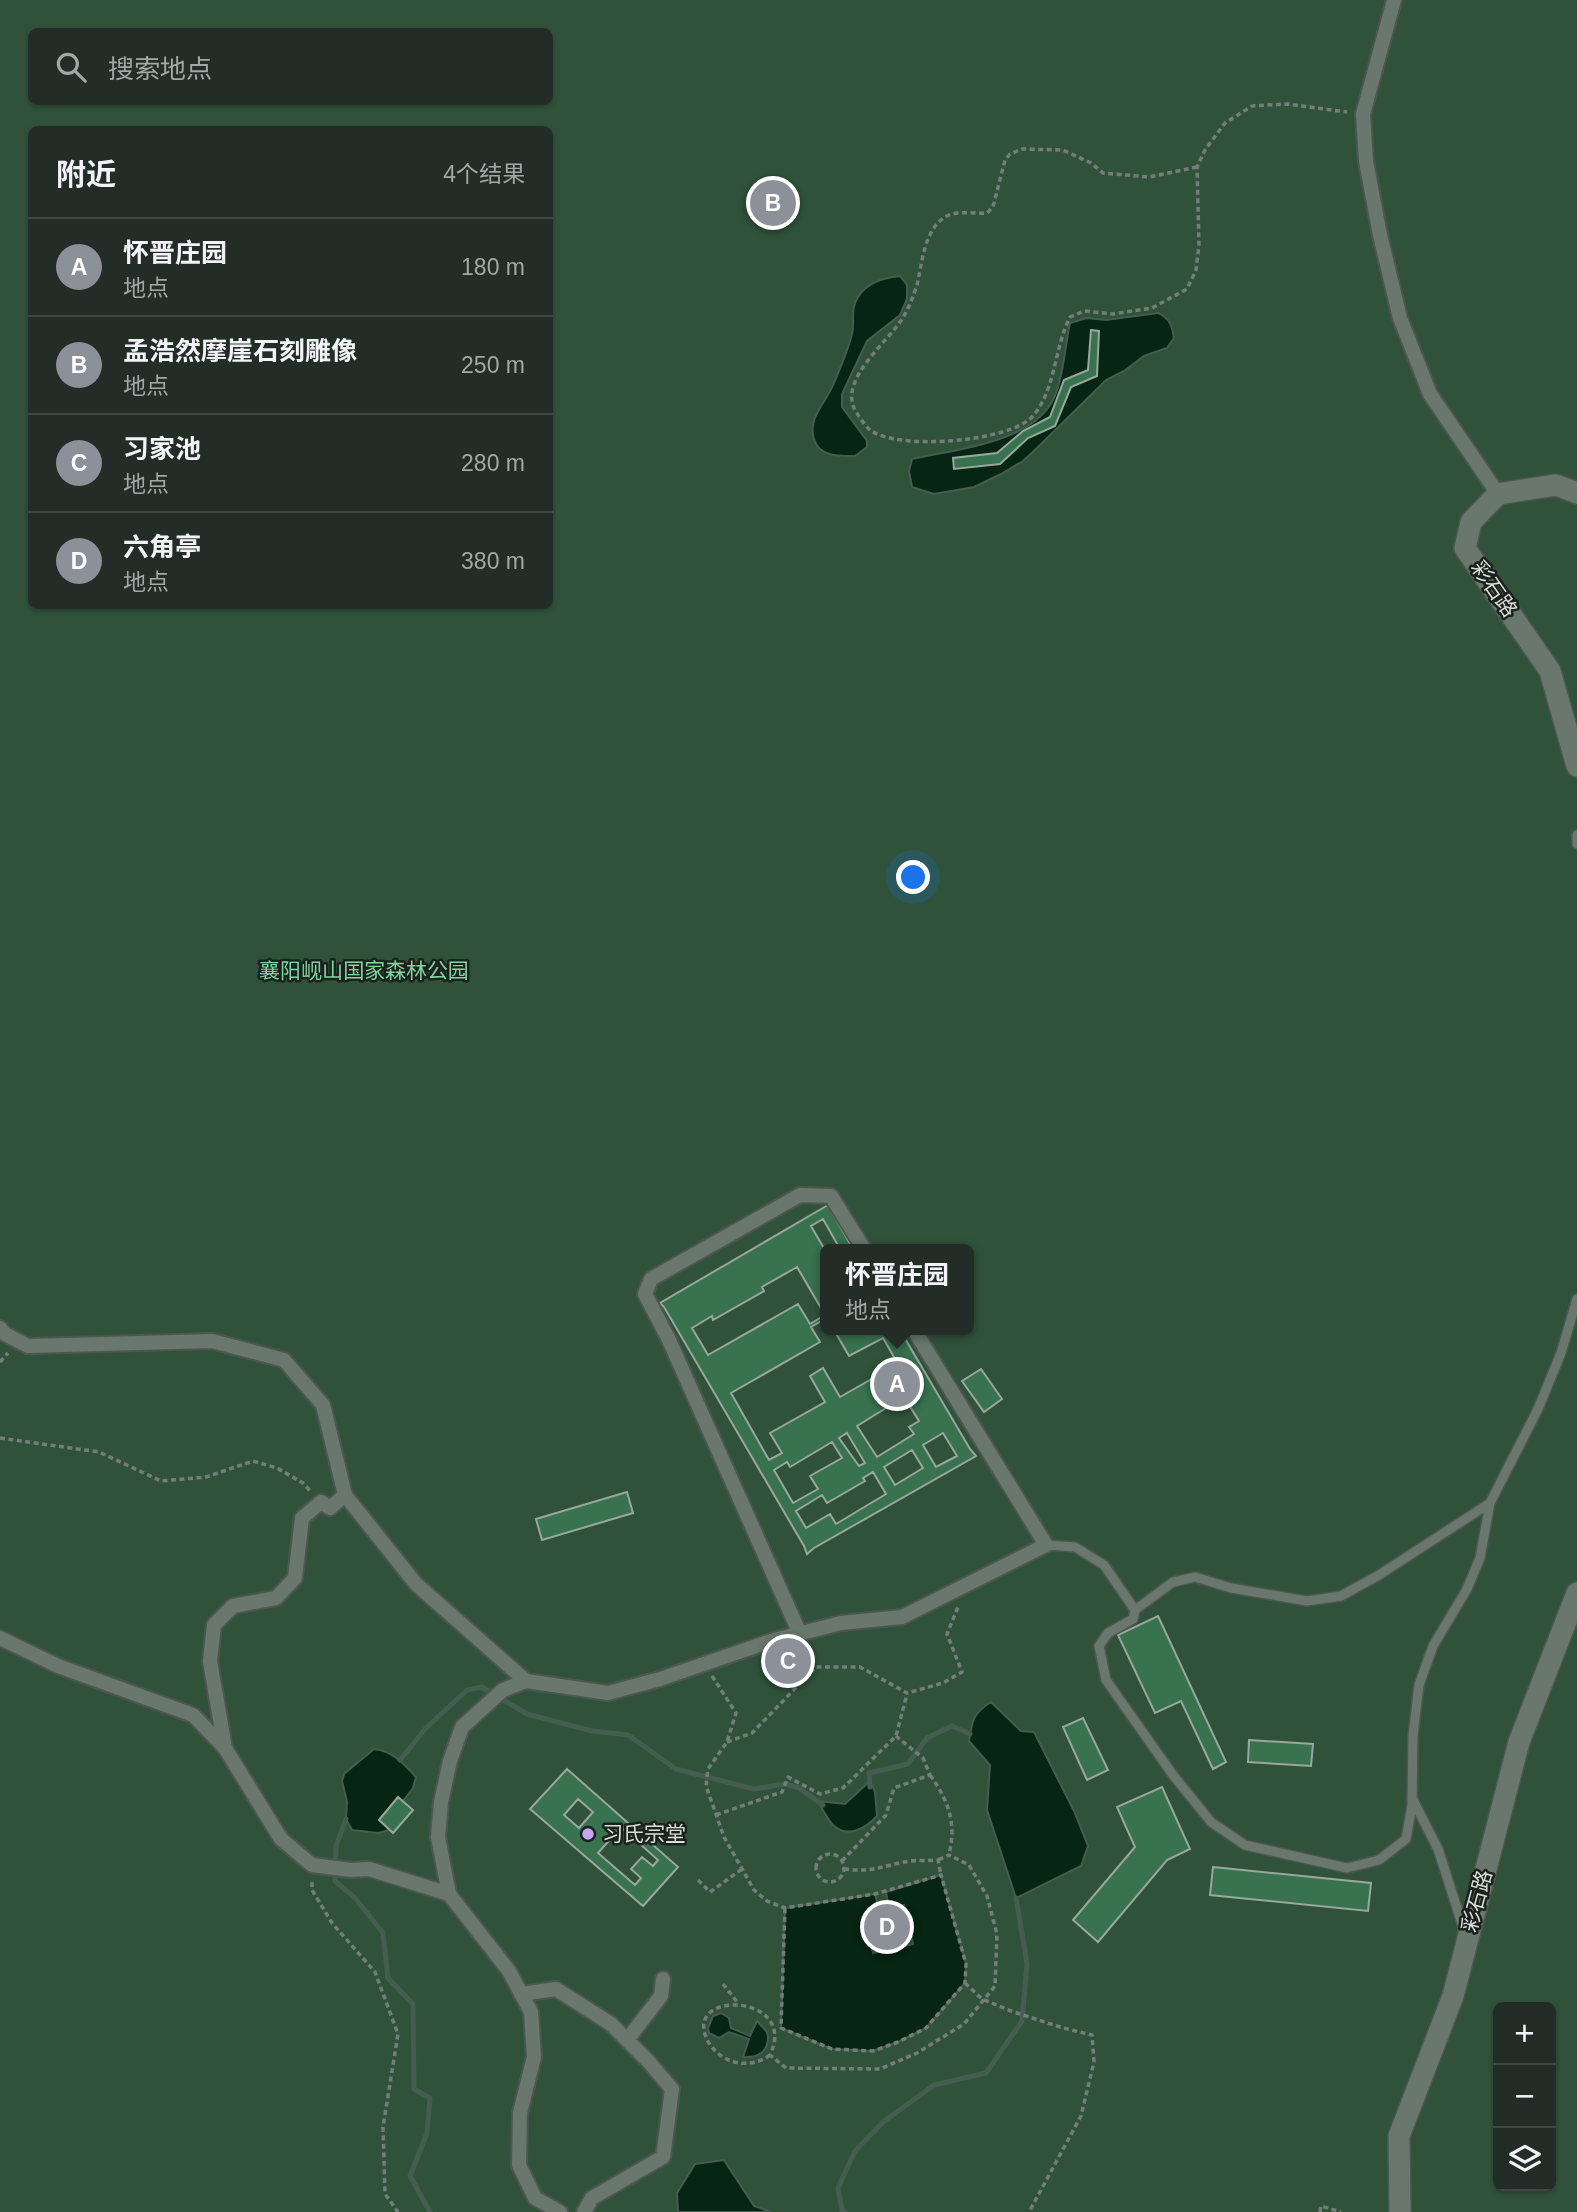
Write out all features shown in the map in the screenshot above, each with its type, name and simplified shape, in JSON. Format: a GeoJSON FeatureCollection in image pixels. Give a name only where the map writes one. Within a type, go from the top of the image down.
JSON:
{"type":"FeatureCollection","features":[{"type":"Feature","properties":{"kind":"street"},"geometry":{"type":"LineString","coordinates":[[1394,0],[1363,114],[1366,161],[1400,318],[1430,394],[1498,494],[1556,485],[1577,493]]}},
{"type":"Feature","properties":{"kind":"street","name":"彩石路"},"geometry":{"type":"LineString","coordinates":[[1498,494],[1471,522],[1465,548],[1550,671],[1577,766]]}},
{"type":"Feature","properties":{"kind":"street"},"geometry":{"type":"LineString","coordinates":[[800,1634],[669,1340],[645,1294],[651,1279],[800,1195],[831,1196],[861,1244]]}},
{"type":"Feature","properties":{"kind":"street"},"geometry":{"type":"LineString","coordinates":[[0,1328],[5,1334],[29,1346],[212,1341],[284,1360],[323,1405],[345,1495],[416,1584],[526,1681]]}},
{"type":"Feature","properties":{"kind":"street"},"geometry":{"type":"LineString","coordinates":[[561,2212],[535,2198],[519,2165],[520,2113],[534,2057],[531,2012],[509,1971],[449,1894],[438,1837],[450,1760],[462,1727],[503,1690],[526,1681],[608,1693],[841,1623],[902,1617],[1046,1545],[917,1335]]}},
{"type":"Feature","properties":{"kind":"street"},"geometry":{"type":"LineString","coordinates":[[225,1748],[210,1661],[214,1625],[233,1606],[276,1598],[295,1578],[302,1518],[321,1502],[330,1508],[345,1495]]}},
{"type":"Feature","properties":{"kind":"street","name":"彩石路"},"geometry":{"type":"LineString","coordinates":[[1400,2212],[1399,2136],[1453,1996],[1519,1741],[1577,1593]]}},
{"type":"Feature","properties":{"kind":"street"},"geometry":{"type":"LineString","coordinates":[[0,1638],[58,1667],[193,1715],[225,1748],[281,1839],[318,1866],[348,1870],[369,1869],[449,1894]]}},
{"type":"Feature","properties":{"kind":"street"},"geometry":{"type":"LineString","coordinates":[[627,2040],[662,1996],[663,1979]]}},
{"type":"Feature","properties":{"kind":"street"},"geometry":{"type":"LineString","coordinates":[[521,1994],[556,1989],[611,2024],[672,2089],[663,2157],[592,2198],[584,2212]]}},
{"type":"Feature","properties":{"kind":"lane"},"geometry":{"type":"LineString","coordinates":[[1577,835],[1577,844]]}},
{"type":"Feature","properties":{"kind":"lane"},"geometry":{"type":"LineString","coordinates":[[1490,1503],[1342,1596],[1307,1601],[1231,1588],[1195,1577],[1173,1582],[1135,1610],[1133,1619],[1108,1633],[1100,1646],[1106,1680],[1173,1775],[1211,1822],[1245,1845],[1347,1868],[1379,1860],[1406,1839],[1412,1798],[1413,1735],[1419,1685],[1433,1646],[1467,1589],[1479,1558],[1490,1503],[1552,1375],[1577,1299]]}},
{"type":"Feature","properties":{"kind":"lane"},"geometry":{"type":"LineString","coordinates":[[1046,1545],[1075,1546],[1104,1564],[1135,1610]]}},
{"type":"Feature","properties":{"kind":"lane"},"geometry":{"type":"LineString","coordinates":[[1412,1798],[1438,1849],[1467,1941]]}},
{"type":"Feature","properties":{"kind":"path"},"geometry":{"type":"LineString","coordinates":[[1197,167],[1149,177],[1103,173],[1091,163],[1063,150],[1022,149],[1010,154],[1005,160],[993,207],[986,213],[962,212],[944,218],[933,232],[922,258],[912,300],[902,320],[876,348],[854,383],[853,407],[869,430],[895,440],[965,441],[1012,427],[1031,418],[1047,394],[1061,334],[1070,317],[1084,311],[1113,314],[1152,308],[1187,289],[1196,270],[1199,245],[1197,167],[1205,150],[1225,123],[1252,106],[1287,104],[1363,114]]}},
{"type":"Feature","properties":{"kind":"path"},"geometry":{"type":"LineString","coordinates":[[0,1438],[99,1452],[161,1482],[206,1477],[253,1461],[277,1468],[303,1483],[321,1502]]}},
{"type":"Feature","properties":{"kind":"path"},"geometry":{"type":"LineString","coordinates":[[727,1742],[751,1733],[816,1667],[860,1667],[907,1693],[943,1683],[962,1672],[947,1634],[958,1607],[956,1590]]}},
{"type":"Feature","properties":{"kind":"path"},"geometry":{"type":"LineString","coordinates":[[701,1665],[717,1682],[736,1713],[727,1742],[708,1769],[706,1786],[724,1837],[754,1890],[767,1900],[785,1908],[875,1894],[941,1875]]}},
{"type":"Feature","properties":{"kind":"path"},"geometry":{"type":"LineString","coordinates":[[716,1815],[782,1792],[788,1777],[820,1794],[843,1788],[896,1736],[907,1693]]}},
{"type":"Feature","properties":{"kind":"path"},"geometry":{"type":"LineString","coordinates":[[844,1869],[883,1869],[908,1861],[938,1860],[949,1854],[953,1825],[948,1804],[923,1758],[896,1736]]}},
{"type":"Feature","properties":{"kind":"path"},"geometry":{"type":"LineString","coordinates":[[842,1861],[886,1815],[894,1788],[930,1774]]}},
{"type":"Feature","properties":{"kind":"path"},"geometry":{"type":"LineString","coordinates":[[770,2055],[786,2068],[880,2069],[917,2053],[964,2024],[995,1986],[997,1934],[987,1896],[969,1865],[949,1854]]}},
{"type":"Feature","properties":{"kind":"path"},"geometry":{"type":"LineString","coordinates":[[832,1855],[842,1861],[844,1869],[840,1877],[832,1882],[823,1880],[817,1872],[818,1863],[824,1856],[832,1855]]}},
{"type":"Feature","properties":{"kind":"path"},"geometry":{"type":"LineString","coordinates":[[785,1908],[781,2028],[832,2049],[873,2051],[926,2028],[965,1983],[966,1964],[938,1860]]}},
{"type":"Feature","properties":{"kind":"path"},"geometry":{"type":"LineString","coordinates":[[318,1866],[312,1890],[332,1923],[376,1972],[398,2034],[383,2127],[385,2194],[398,2212]]}},
{"type":"Feature","properties":{"kind":"path"},"geometry":{"type":"LineString","coordinates":[[698,1880],[710,1892],[742,1869]]}},
{"type":"Feature","properties":{"kind":"path"},"geometry":{"type":"LineString","coordinates":[[965,1983],[982,1999],[1010,2011],[1092,2035],[1094,2062],[1081,2116],[1029,2212]]}},
{"type":"Feature","properties":{"kind":"path"},"geometry":{"type":"LineString","coordinates":[[723,1984],[738,2003]]}},
{"type":"Feature","properties":{"kind":"path"},"geometry":{"type":"LineString","coordinates":[[738,2003],[757,2010],[769,2021],[775,2033],[775,2045],[770,2055],[761,2062],[735,2063],[714,2051],[704,2033],[705,2020],[723,2005],[738,2003]]}},
{"type":"Feature","properties":{"kind":"path"},"geometry":{"type":"LineString","coordinates":[[1320,2212],[1321,2206],[1341,2212]]}},
{"type":"Feature","properties":{"kind":"green space","name":"襄阳岘山国家森林公园"},"geometry":{"type":"Polygon","coordinates":[[[0,0],[1577,0],[1577,2212],[0,2212],[0,0]]]}},
{"type":"Feature","properties":{"kind":"shaded area"},"geometry":{"type":"Polygon","coordinates":[[[900,276],[907,285],[907,299],[900,315],[867,341],[842,394],[842,407],[867,441],[867,447],[855,456],[825,452],[814,439],[813,424],[830,392],[848,346],[856,302],[871,284],[900,276]]]}},
{"type":"Feature","properties":{"kind":"shaded area"},"geometry":{"type":"Polygon","coordinates":[[[1158,313],[1168,320],[1172,330],[1174,338],[1167,348],[1144,356],[1106,380],[1023,461],[974,487],[934,494],[912,487],[909,471],[912,459],[994,441],[1032,423],[1047,410],[1059,385],[1070,323],[1087,318],[1106,320],[1158,313]]]}},
{"type":"Feature","properties":{"kind":"shaded area"},"geometry":{"type":"Polygon","coordinates":[[[991,1702],[1021,1731],[1034,1732],[1074,1811],[1088,1846],[1081,1866],[1016,1898],[987,1810],[990,1765],[969,1741],[974,1718],[991,1702]]]}},
{"type":"Feature","properties":{"kind":"shaded area"},"geometry":{"type":"Polygon","coordinates":[[[374,1749],[392,1755],[416,1777],[413,1788],[403,1801],[398,1798],[379,1820],[390,1830],[378,1833],[352,1830],[346,1819],[347,1802],[342,1781],[344,1774],[374,1749]]]}},
{"type":"Feature","properties":{"kind":"shaded area"},"geometry":{"type":"Polygon","coordinates":[[[870,1781],[875,1792],[877,1816],[856,1830],[845,1831],[833,1825],[818,1801],[845,1804],[870,1781]]]}},
{"type":"Feature","properties":{"kind":"shaded area"},"geometry":{"type":"Polygon","coordinates":[[[941,1875],[966,1964],[965,1983],[926,2028],[873,2051],[832,2049],[781,2028],[785,1908],[875,1894],[879,1910],[864,1914],[873,1953],[913,1944],[904,1905],[889,1908],[886,1892],[941,1875]]]}},
{"type":"Feature","properties":{"kind":"shaded area"},"geometry":{"type":"Polygon","coordinates":[[[721,2013],[729,2018],[731,2028],[750,2036],[757,2021],[767,2032],[768,2042],[764,2051],[753,2057],[743,2057],[749,2039],[729,2032],[719,2038],[709,2033],[708,2028],[713,2016],[721,2013]]]}},
{"type":"Feature","properties":{"kind":"shaded area"},"geometry":{"type":"Polygon","coordinates":[[[724,2160],[754,2206],[771,2212],[678,2212],[677,2193],[695,2164],[724,2160]]]}},
{"type":"Feature","properties":{"kind":"building"},"geometry":{"type":"Polygon","coordinates":[[[1091,330],[1099,331],[1097,376],[1071,387],[1055,426],[1028,438],[1000,464],[954,469],[953,458],[997,453],[1023,431],[1050,417],[1064,380],[1088,370],[1091,330]]]}},
{"type":"Feature","properties":{"kind":"building"},"geometry":{"type":"Polygon","coordinates":[[[828,1205],[850,1244],[837,1244],[823,1219],[811,1226],[822,1244],[820,1306],[797,1267],[762,1287],[764,1291],[713,1320],[712,1316],[692,1328],[708,1355],[798,1304],[810,1324],[820,1318],[820,1322],[811,1327],[820,1342],[731,1393],[769,1460],[782,1453],[770,1433],[825,1402],[810,1376],[823,1368],[840,1397],[898,1364],[883,1338],[849,1356],[837,1335],[903,1335],[976,1456],[807,1554],[660,1303],[828,1205]],[[904,1397],[857,1426],[877,1457],[914,1434],[909,1427],[919,1421],[904,1397]],[[847,1433],[839,1438],[859,1466],[865,1463],[847,1433]],[[943,1433],[923,1445],[936,1467],[957,1456],[943,1433]],[[832,1442],[790,1467],[787,1462],[774,1470],[793,1503],[818,1489],[810,1476],[842,1458],[832,1442]],[[912,1450],[884,1467],[895,1485],[923,1468],[912,1450]],[[873,1472],[863,1478],[865,1481],[827,1503],[822,1495],[796,1511],[806,1528],[830,1514],[836,1524],[886,1494],[873,1472]]]}},
{"type":"Feature","properties":{"kind":"building"},"geometry":{"type":"Polygon","coordinates":[[[981,1369],[1002,1399],[984,1412],[962,1381],[981,1369]]]}},
{"type":"Feature","properties":{"kind":"building"},"geometry":{"type":"Polygon","coordinates":[[[627,1492],[633,1513],[542,1540],[536,1519],[627,1492]]]}},
{"type":"Feature","properties":{"kind":"building"},"geometry":{"type":"Polygon","coordinates":[[[1158,1616],[1226,1762],[1213,1769],[1181,1701],[1155,1713],[1118,1635],[1158,1616]]]}},
{"type":"Feature","properties":{"kind":"building"},"geometry":{"type":"Polygon","coordinates":[[[1083,1718],[1108,1770],[1087,1780],[1063,1727],[1083,1718]]]}},
{"type":"Feature","properties":{"kind":"building"},"geometry":{"type":"Polygon","coordinates":[[[1249,1740],[1313,1744],[1311,1766],[1248,1762],[1249,1740]]]}},
{"type":"Feature","properties":{"kind":"building","name":"习氏宗堂"},"geometry":{"type":"Polygon","coordinates":[[[567,1769],[678,1867],[643,1906],[530,1809],[567,1769]],[[578,1799],[564,1815],[579,1828],[593,1812],[578,1799]],[[621,1827],[598,1853],[635,1885],[641,1878],[631,1869],[642,1857],[653,1866],[658,1860],[621,1827]]]}},
{"type":"Feature","properties":{"kind":"building"},"geometry":{"type":"Polygon","coordinates":[[[1162,1787],[1190,1849],[1167,1860],[1098,1942],[1073,1920],[1135,1847],[1117,1807],[1162,1787]]]}},
{"type":"Feature","properties":{"kind":"building"},"geometry":{"type":"Polygon","coordinates":[[[398,1797],[413,1810],[393,1833],[379,1820],[398,1797]]]}},
{"type":"Feature","properties":{"kind":"building"},"geometry":{"type":"Polygon","coordinates":[[[1213,1867],[1371,1883],[1368,1911],[1210,1895],[1213,1867]]]}},
{"type":"Feature","properties":{"kind":"building"},"geometry":{"type":"Polygon","coordinates":[[[884,1911],[898,1916],[901,1932],[891,1943],[876,1937],[873,1922],[884,1911]]]}},
{"type":"Feature","properties":{"kind":"waterway"},"geometry":{"type":"LineString","coordinates":[[400,1760],[426,1728],[467,1690],[482,1687],[527,1714],[592,1731],[628,1735],[676,1769],[754,1789],[785,1784],[799,1788],[823,1805]]}},
{"type":"Feature","properties":{"kind":"waterway"},"geometry":{"type":"LineString","coordinates":[[870,1787],[869,1773],[908,1764],[927,1738],[952,1726],[970,1734]]}},
{"type":"Feature","properties":{"kind":"waterway"},"geometry":{"type":"LineString","coordinates":[[346,1819],[336,1846],[335,1881],[355,1898],[383,1933],[388,1978],[413,2004],[414,2089],[430,2098],[427,2133],[410,2176],[430,2212]]}},
{"type":"Feature","properties":{"kind":"waterway"},"geometry":{"type":"LineString","coordinates":[[845,2212],[842,2210],[838,2188],[855,2151],[883,2122],[934,2085],[986,2073],[1022,2021],[1027,1964],[1016,1898]]}},
{"type":"Feature","properties":{"kind":"place","name":"孟浩然摩崖石刻雕像"},"geometry":{"type":"Point","coordinates":[773,203]}},
{"type":"Feature","properties":{"kind":"place","name":"怀晋庄园"},"geometry":{"type":"Point","coordinates":[897,1384]}},
{"type":"Feature","properties":{"kind":"place","name":"习家池"},"geometry":{"type":"Point","coordinates":[788,1661]}},
{"type":"Feature","properties":{"kind":"place","name":"习氏宗堂"},"geometry":{"type":"Point","coordinates":[588,1834]}},
{"type":"Feature","properties":{"kind":"place","name":"六角亭"},"geometry":{"type":"Point","coordinates":[887,1927]}}]}
